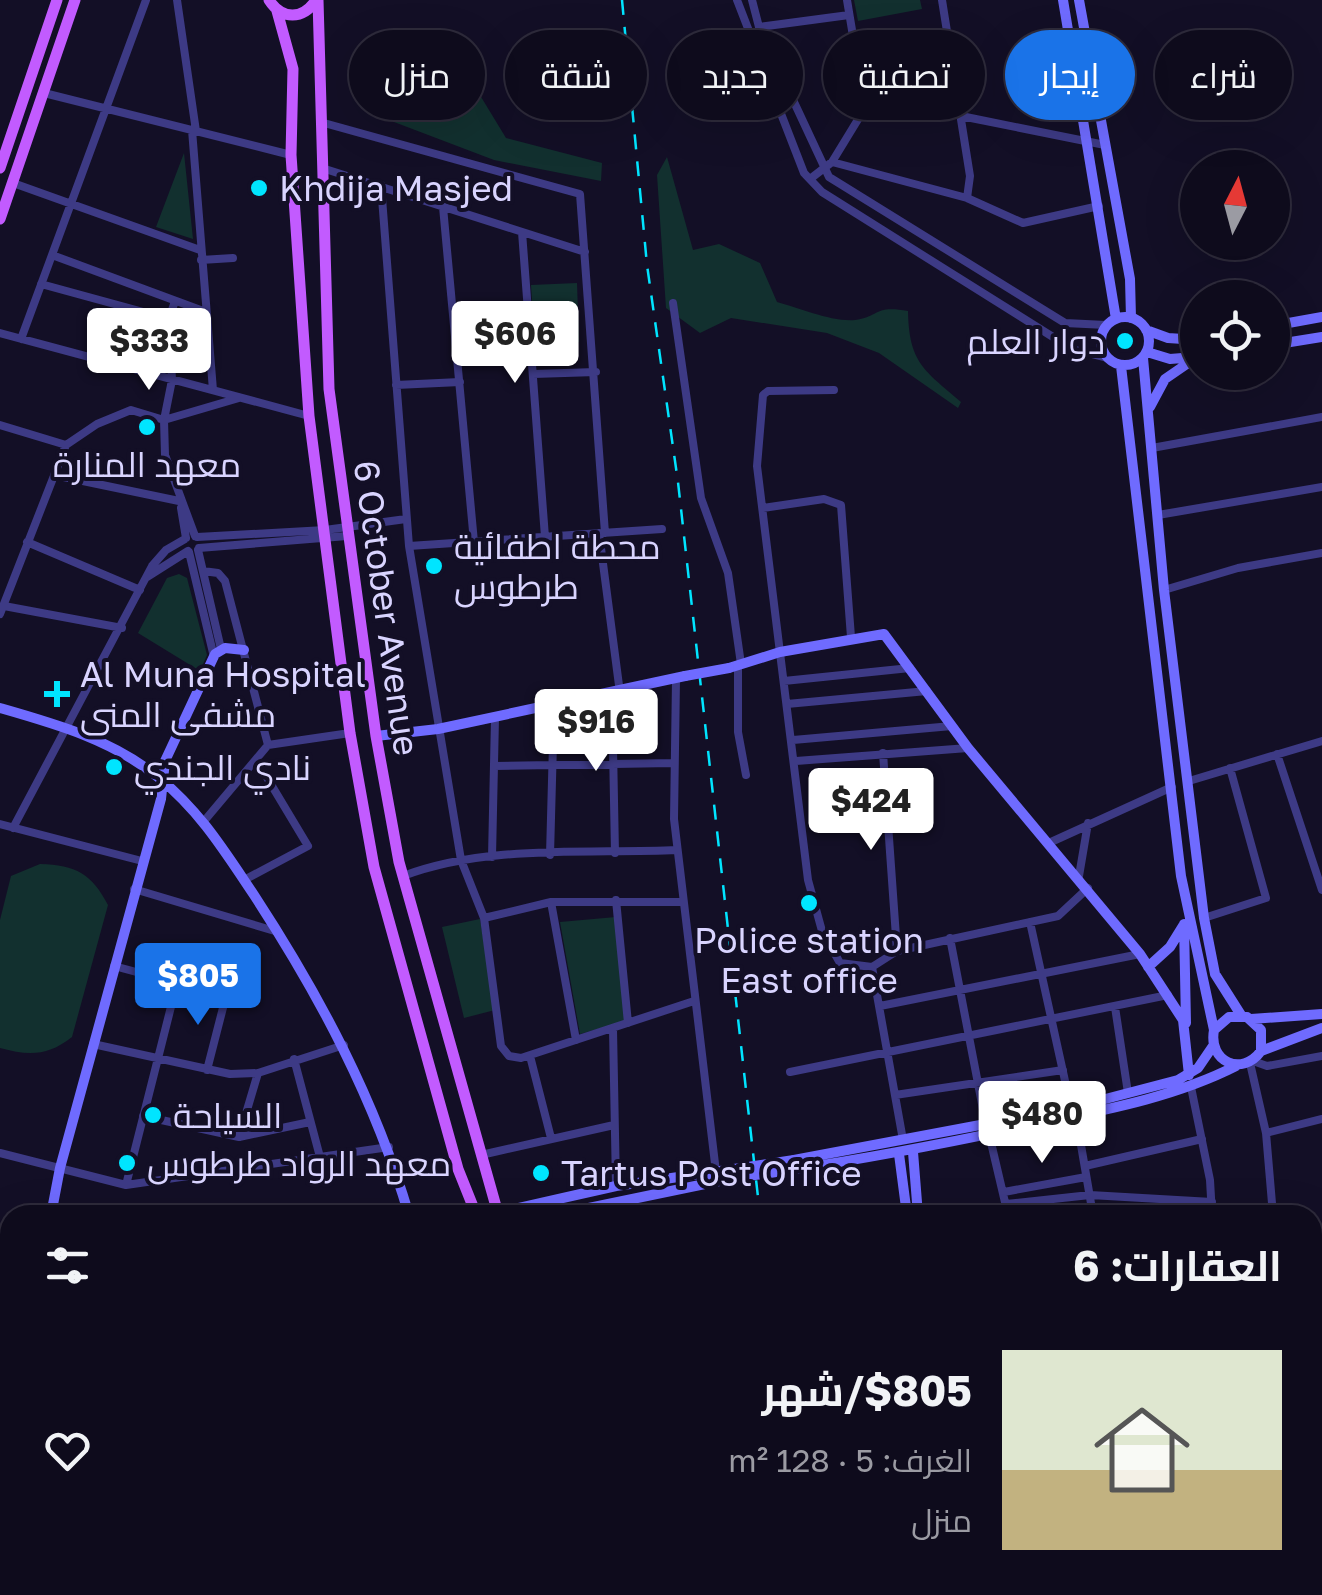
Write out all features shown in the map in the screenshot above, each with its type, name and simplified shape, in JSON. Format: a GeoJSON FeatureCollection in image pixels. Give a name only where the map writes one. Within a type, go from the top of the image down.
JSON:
{"type":"FeatureCollection","features":[{"type":"Feature","properties":{"kind":"main road"},"geometry":{"type":"LineString","coordinates":[[0,168],[57,0]]}},
{"type":"Feature","properties":{"kind":"main road"},"geometry":{"type":"LineString","coordinates":[[0,220],[74,0]]}},
{"type":"Feature","properties":{"kind":"main road"},"geometry":{"type":"LineString","coordinates":[[258,0],[301,14],[317,0]]}},
{"type":"Feature","properties":{"kind":"main road","name":"6 October Avenue"},"geometry":{"type":"LineString","coordinates":[[317,0],[330,390],[376,736],[403,876],[498,1205]]}},
{"type":"Feature","properties":{"kind":"main road"},"geometry":{"type":"LineString","coordinates":[[1063,0],[1099,206],[1111,322],[1101,338],[1106,358],[1121,366]]}},
{"type":"Feature","properties":{"kind":"main road"},"geometry":{"type":"LineString","coordinates":[[1079,0],[1130,278],[1132,318],[1146,330],[1180,339]]}},
{"type":"Feature","properties":{"kind":"main road","name":"6 October Avenue"},"geometry":{"type":"LineString","coordinates":[[273,6],[293,69],[292,156],[308,416],[350,733],[374,867],[458,1169],[472,1205]]}},
{"type":"Feature","properties":{"kind":"main road"},"geometry":{"type":"LineString","coordinates":[[1290,322],[1322,316]]}},
{"type":"Feature","properties":{"kind":"main road"},"geometry":{"type":"LineString","coordinates":[[1111,322],[1132,318]]}},
{"type":"Feature","properties":{"kind":"main road"},"geometry":{"type":"LineString","coordinates":[[1146,330],[1164,590],[1204,918],[1215,974],[1263,1037],[1261,1051]]}},
{"type":"Feature","properties":{"kind":"main road"},"geometry":{"type":"LineString","coordinates":[[1290,342],[1322,337]]}},
{"type":"Feature","properties":{"kind":"main road"},"geometry":{"type":"LineString","coordinates":[[1121,366],[1145,355],[1180,358]]}},
{"type":"Feature","properties":{"kind":"main road"},"geometry":{"type":"LineString","coordinates":[[1074,1112],[1128,1094],[1190,1081],[1213,1046],[1214,1030],[1181,876],[1121,366]]}},
{"type":"Feature","properties":{"kind":"main road"},"geometry":{"type":"LineString","coordinates":[[1150,408],[1165,380],[1180,369]]}},
{"type":"Feature","properties":{"kind":"main road"},"geometry":{"type":"LineString","coordinates":[[376,736],[438,729],[616,694],[780,652],[884,634],[968,748],[1051,842],[1140,954],[1186,1029]]}},
{"type":"Feature","properties":{"kind":"main road"},"geometry":{"type":"LineString","coordinates":[[54,1205],[60,1168],[162,794],[164,762],[218,653],[244,650]]}},
{"type":"Feature","properties":{"kind":"main road"},"geometry":{"type":"LineString","coordinates":[[0,708],[67,728],[131,758],[162,780],[205,820],[278,932],[344,1045],[389,1147],[406,1205]]}},
{"type":"Feature","properties":{"kind":"main road"},"geometry":{"type":"LineString","coordinates":[[1181,876],[1199,873]]}},
{"type":"Feature","properties":{"kind":"main road"},"geometry":{"type":"LineString","coordinates":[[1187,911],[1184,924],[1190,1081]]}},
{"type":"Feature","properties":{"kind":"main road"},"geometry":{"type":"LineString","coordinates":[[1148,966],[1170,947],[1184,924]]}},
{"type":"Feature","properties":{"kind":"main road"},"geometry":{"type":"LineString","coordinates":[[1214,1030],[1223,1020],[1322,1014]]}},
{"type":"Feature","properties":{"kind":"main road"},"geometry":{"type":"LineString","coordinates":[[531,1205],[616,1186],[913,1152],[1190,1081],[1251,1062],[1261,1051],[1322,1028]]}},
{"type":"Feature","properties":{"kind":"main road"},"geometry":{"type":"LineString","coordinates":[[1213,1046],[1222,1060],[1236,1066]]}},
{"type":"Feature","properties":{"kind":"main road"},"geometry":{"type":"LineString","coordinates":[[795,1165],[903,1140],[988,1130]]}},
{"type":"Feature","properties":{"kind":"main road"},"geometry":{"type":"LineString","coordinates":[[913,1152],[917,1205]]}},
{"type":"Feature","properties":{"kind":"main road"},"geometry":{"type":"LineString","coordinates":[[899,1154],[906,1205]]}},
{"type":"Feature","properties":{"kind":"main road"},"geometry":{"type":"LineString","coordinates":[[458,1169],[482,1155]]}},
{"type":"Feature","properties":{"kind":"main road"},"geometry":{"type":"LineString","coordinates":[[596,1205],[724,1174]]}},
{"type":"Feature","properties":{"kind":"main road"},"geometry":{"type":"LineString","coordinates":[[1322,1327],[1322,1344]]}},
{"type":"Feature","properties":{"kind":"street"},"geometry":{"type":"LineString","coordinates":[[21,339],[146,0]]}},
{"type":"Feature","properties":{"kind":"street"},"geometry":{"type":"LineString","coordinates":[[177,0],[194,131],[200,255],[213,390]]}},
{"type":"Feature","properties":{"kind":"street"},"geometry":{"type":"LineString","coordinates":[[737,0],[810,179],[822,192],[1072,348],[1106,358]]}},
{"type":"Feature","properties":{"kind":"street"},"geometry":{"type":"LineString","coordinates":[[752,0],[759,27],[822,170],[1065,323],[1111,322]]}},
{"type":"Feature","properties":{"kind":"street"},"geometry":{"type":"LineString","coordinates":[[810,179],[832,162],[866,108],[846,0]]}},
{"type":"Feature","properties":{"kind":"street"},"geometry":{"type":"LineString","coordinates":[[942,0],[947,30]]}},
{"type":"Feature","properties":{"kind":"street"},"geometry":{"type":"LineString","coordinates":[[759,27],[849,14]]}},
{"type":"Feature","properties":{"kind":"street"},"geometry":{"type":"LineString","coordinates":[[44,93],[292,156]]}},
{"type":"Feature","properties":{"kind":"street"},"geometry":{"type":"LineString","coordinates":[[961,120],[970,176],[966,198]]}},
{"type":"Feature","properties":{"kind":"street"},"geometry":{"type":"LineString","coordinates":[[980,120],[1105,144]]}},
{"type":"Feature","properties":{"kind":"street"},"geometry":{"type":"LineString","coordinates":[[324,123],[580,194],[596,372],[602,533],[616,694],[616,853]]}},
{"type":"Feature","properties":{"kind":"street"},"geometry":{"type":"LineString","coordinates":[[832,162],[966,198],[1023,223],[1099,206]]}},
{"type":"Feature","properties":{"kind":"street"},"geometry":{"type":"LineString","coordinates":[[322,168],[584,252]]}},
{"type":"Feature","properties":{"kind":"street"},"geometry":{"type":"LineString","coordinates":[[13,183],[200,255],[233,258]]}},
{"type":"Feature","properties":{"kind":"street"},"geometry":{"type":"LineString","coordinates":[[380,185],[409,546],[461,860],[484,918],[502,1046],[514,1058],[530,1056],[694,1001]]}},
{"type":"Feature","properties":{"kind":"street"},"geometry":{"type":"LineString","coordinates":[[444,207],[474,542]]}},
{"type":"Feature","properties":{"kind":"street"},"geometry":{"type":"LineString","coordinates":[[522,232],[545,537]]}},
{"type":"Feature","properties":{"kind":"street"},"geometry":{"type":"LineString","coordinates":[[52,255],[206,312]]}},
{"type":"Feature","properties":{"kind":"street"},"geometry":{"type":"LineString","coordinates":[[41,284],[169,318]]}},
{"type":"Feature","properties":{"kind":"street"},"geometry":{"type":"LineString","coordinates":[[175,301],[169,318],[172,380],[161,439],[191,538],[218,653]]}},
{"type":"Feature","properties":{"kind":"street"},"geometry":{"type":"LineString","coordinates":[[673,302],[701,498],[728,573],[738,732],[746,775]]}},
{"type":"Feature","properties":{"kind":"street"},"geometry":{"type":"LineString","coordinates":[[137,370],[158,316]]}},
{"type":"Feature","properties":{"kind":"street"},"geometry":{"type":"LineString","coordinates":[[0,333],[308,416]]}},
{"type":"Feature","properties":{"kind":"street"},"geometry":{"type":"LineString","coordinates":[[533,374],[596,372]]}},
{"type":"Feature","properties":{"kind":"street"},"geometry":{"type":"LineString","coordinates":[[396,385],[460,382]]}},
{"type":"Feature","properties":{"kind":"street"},"geometry":{"type":"LineString","coordinates":[[834,390],[768,391],[763,395],[757,466],[808,880],[822,930],[840,962],[872,968],[896,951],[1058,916],[1088,888]]}},
{"type":"Feature","properties":{"kind":"street"},"geometry":{"type":"LineString","coordinates":[[122,628],[2,610],[66,445],[97,424],[131,410],[164,420],[241,398]]}},
{"type":"Feature","properties":{"kind":"street"},"geometry":{"type":"LineString","coordinates":[[1152,448],[1322,416]]}},
{"type":"Feature","properties":{"kind":"street"},"geometry":{"type":"LineString","coordinates":[[0,425],[66,445]]}},
{"type":"Feature","properties":{"kind":"street"},"geometry":{"type":"LineString","coordinates":[[54,475],[180,505]]}},
{"type":"Feature","properties":{"kind":"street"},"geometry":{"type":"LineString","coordinates":[[1158,515],[1322,487]]}},
{"type":"Feature","properties":{"kind":"street"},"geometry":{"type":"LineString","coordinates":[[763,508],[824,499],[841,505],[851,638]]}},
{"type":"Feature","properties":{"kind":"street"},"geometry":{"type":"LineString","coordinates":[[147,577],[194,550],[346,532],[406,519]]}},
{"type":"Feature","properties":{"kind":"street"},"geometry":{"type":"LineString","coordinates":[[409,546],[662,529]]}},
{"type":"Feature","properties":{"kind":"street"},"geometry":{"type":"LineString","coordinates":[[14,828],[161,554],[191,538],[326,534]]}},
{"type":"Feature","properties":{"kind":"street"},"geometry":{"type":"LineString","coordinates":[[191,538],[203,571],[218,653]]}},
{"type":"Feature","properties":{"kind":"street"},"geometry":{"type":"LineString","coordinates":[[27,542],[140,590]]}},
{"type":"Feature","properties":{"kind":"street"},"geometry":{"type":"LineString","coordinates":[[1164,590],[1238,568],[1322,553]]}},
{"type":"Feature","properties":{"kind":"street"},"geometry":{"type":"LineString","coordinates":[[203,571],[218,573],[226,581],[268,745]]}},
{"type":"Feature","properties":{"kind":"street"},"geometry":{"type":"LineString","coordinates":[[784,681],[910,668]]}},
{"type":"Feature","properties":{"kind":"street"},"geometry":{"type":"LineString","coordinates":[[680,678],[672,763],[677,850],[694,1001],[724,1174]]}},
{"type":"Feature","properties":{"kind":"street"},"geometry":{"type":"LineString","coordinates":[[787,704],[928,691]]}},
{"type":"Feature","properties":{"kind":"street"},"geometry":{"type":"LineString","coordinates":[[550,855],[554,706]]}},
{"type":"Feature","properties":{"kind":"street"},"geometry":{"type":"LineString","coordinates":[[492,856],[494,718]]}},
{"type":"Feature","properties":{"kind":"street"},"geometry":{"type":"LineString","coordinates":[[792,740],[952,726]]}},
{"type":"Feature","properties":{"kind":"street"},"geometry":{"type":"LineString","coordinates":[[205,820],[268,745],[350,733]]}},
{"type":"Feature","properties":{"kind":"street"},"geometry":{"type":"LineString","coordinates":[[1189,781],[1322,741]]}},
{"type":"Feature","properties":{"kind":"street"},"geometry":{"type":"LineString","coordinates":[[796,761],[968,748]]}},
{"type":"Feature","properties":{"kind":"street"},"geometry":{"type":"LineString","coordinates":[[883,753],[896,951]]}},
{"type":"Feature","properties":{"kind":"street"},"geometry":{"type":"LineString","coordinates":[[1276,754],[1322,890]]}},
{"type":"Feature","properties":{"kind":"street"},"geometry":{"type":"LineString","coordinates":[[244,880],[308,846],[257,761]]}},
{"type":"Feature","properties":{"kind":"street"},"geometry":{"type":"LineString","coordinates":[[494,766],[614,767],[672,763]]}},
{"type":"Feature","properties":{"kind":"street"},"geometry":{"type":"LineString","coordinates":[[1204,918],[1266,898],[1230,768]]}},
{"type":"Feature","properties":{"kind":"street"},"geometry":{"type":"LineString","coordinates":[[1051,842],[1172,786]]}},
{"type":"Feature","properties":{"kind":"street"},"geometry":{"type":"LineString","coordinates":[[1078,876],[1088,823]]}},
{"type":"Feature","properties":{"kind":"street"},"geometry":{"type":"LineString","coordinates":[[0,824],[142,861]]}},
{"type":"Feature","properties":{"kind":"street"},"geometry":{"type":"LineString","coordinates":[[403,876],[492,856],[677,850]]}},
{"type":"Feature","properties":{"kind":"street"},"geometry":{"type":"LineString","coordinates":[[134,890],[278,932]]}},
{"type":"Feature","properties":{"kind":"street"},"geometry":{"type":"LineString","coordinates":[[616,900],[628,1023]]}},
{"type":"Feature","properties":{"kind":"street"},"geometry":{"type":"LineString","coordinates":[[484,918],[551,902],[683,902]]}},
{"type":"Feature","properties":{"kind":"street"},"geometry":{"type":"LineString","coordinates":[[551,902],[576,1040]]}},
{"type":"Feature","properties":{"kind":"street"},"geometry":{"type":"LineString","coordinates":[[1030,922],[1092,1205]]}},
{"type":"Feature","properties":{"kind":"street"},"geometry":{"type":"LineString","coordinates":[[950,938],[1006,1204],[1090,1195],[1212,1202],[1190,1081]]}},
{"type":"Feature","properties":{"kind":"street"},"geometry":{"type":"LineString","coordinates":[[880,1006],[1140,954]]}},
{"type":"Feature","properties":{"kind":"street"},"geometry":{"type":"LineString","coordinates":[[114,966],[238,999]]}},
{"type":"Feature","properties":{"kind":"street"},"geometry":{"type":"LineString","coordinates":[[872,968],[903,1140]]}},
{"type":"Feature","properties":{"kind":"street"},"geometry":{"type":"LineString","coordinates":[[126,1186],[177,983]]}},
{"type":"Feature","properties":{"kind":"street"},"geometry":{"type":"LineString","coordinates":[[790,1072],[1168,995]]}},
{"type":"Feature","properties":{"kind":"street"},"geometry":{"type":"LineString","coordinates":[[207,1070],[226,996]]}},
{"type":"Feature","properties":{"kind":"street"},"geometry":{"type":"LineString","coordinates":[[1115,1006],[1128,1094]]}},
{"type":"Feature","properties":{"kind":"street"},"geometry":{"type":"LineString","coordinates":[[613,1029],[616,1186]]}},
{"type":"Feature","properties":{"kind":"street"},"geometry":{"type":"LineString","coordinates":[[93,1044],[207,1070],[258,1073],[344,1045]]}},
{"type":"Feature","properties":{"kind":"street"},"geometry":{"type":"LineString","coordinates":[[530,1056],[551,1138]]}},
{"type":"Feature","properties":{"kind":"street"},"geometry":{"type":"LineString","coordinates":[[1272,1205],[1266,1133],[1251,1062],[1266,1066],[1322,1056]]}},
{"type":"Feature","properties":{"kind":"street"},"geometry":{"type":"LineString","coordinates":[[294,1059],[320,1156]]}},
{"type":"Feature","properties":{"kind":"street"},"geometry":{"type":"LineString","coordinates":[[895,1096],[1063,1070]]}},
{"type":"Feature","properties":{"kind":"street"},"geometry":{"type":"LineString","coordinates":[[239,1137],[258,1073]]}},
{"type":"Feature","properties":{"kind":"street"},"geometry":{"type":"LineString","coordinates":[[144,1116],[239,1137],[310,1122]]}},
{"type":"Feature","properties":{"kind":"street"},"geometry":{"type":"LineString","coordinates":[[1266,1133],[1322,1119]]}},
{"type":"Feature","properties":{"kind":"street"},"geometry":{"type":"LineString","coordinates":[[482,1155],[614,1125]]}},
{"type":"Feature","properties":{"kind":"street"},"geometry":{"type":"LineString","coordinates":[[1085,1166],[1202,1139]]}},
{"type":"Feature","properties":{"kind":"street"},"geometry":{"type":"LineString","coordinates":[[0,1153],[126,1186],[389,1147]]}},
{"type":"Feature","properties":{"kind":"street"},"geometry":{"type":"LineString","coordinates":[[1004,1192],[1086,1176]]}},
{"type":"Feature","properties":{"kind":"green space"},"geometry":{"type":"Polygon","coordinates":[[[854,0],[920,0],[922,9],[858,21],[854,0]]]}},
{"type":"Feature","properties":{"kind":"green space"},"geometry":{"type":"Polygon","coordinates":[[[485,103],[506,138],[602,163],[601,181],[494,160],[394,122],[485,120],[485,103]]]}},
{"type":"Feature","properties":{"kind":"green space"},"geometry":{"type":"Polygon","coordinates":[[[184,153],[193,239],[156,227],[184,153]]]}},
{"type":"Feature","properties":{"kind":"green space"},"geometry":{"type":"Polygon","coordinates":[[[667,157],[693,250],[719,244],[760,263],[777,302],[816,314],[855,320],[882,310],[908,311],[915,354],[928,373],[961,402],[958,408],[879,353],[827,333],[731,318],[700,333],[666,308],[657,175],[667,157]]]}},
{"type":"Feature","properties":{"kind":"green space"},"geometry":{"type":"Polygon","coordinates":[[[577,283],[579,342],[561,343],[550,317],[533,318],[531,285],[577,283]]]}},
{"type":"Feature","properties":{"kind":"green space"},"geometry":{"type":"Polygon","coordinates":[[[162,327],[166,373],[146,367],[162,327]]]}},
{"type":"Feature","properties":{"kind":"green space"},"geometry":{"type":"Polygon","coordinates":[[[179,574],[187,578],[207,655],[200,671],[138,633],[167,578],[179,574]]]}},
{"type":"Feature","properties":{"kind":"green space"},"geometry":{"type":"Polygon","coordinates":[[[40,864],[64,866],[81,873],[96,886],[108,905],[72,1037],[46,1051],[20,1052],[0,1048],[0,920],[11,876],[40,864]]]}},
{"type":"Feature","properties":{"kind":"green space"},"geometry":{"type":"Polygon","coordinates":[[[616,917],[626,1021],[580,1034],[560,922],[616,917]]]}},
{"type":"Feature","properties":{"kind":"green space"},"geometry":{"type":"Polygon","coordinates":[[[480,919],[495,1010],[464,1018],[442,927],[480,919]]]}},
{"type":"Feature","properties":{"kind":"railway"},"geometry":{"type":"LineString","coordinates":[[622,0],[647,265],[678,482],[759,1205]]}},
{"type":"Feature","properties":{"kind":"place","name":"Khdija Masjed"},"geometry":{"type":"Point","coordinates":[259,188]}},
{"type":"Feature","properties":{"kind":"place","name":"دوار العلم"},"geometry":{"type":"Point","coordinates":[1125,341]}},
{"type":"Feature","properties":{"kind":"place","name":"معهد المنارة"},"geometry":{"type":"Point","coordinates":[147,427]}},
{"type":"Feature","properties":{"kind":"place","name":"محطة اطفائية طرطوس"},"geometry":{"type":"Point","coordinates":[434,566]}},
{"type":"Feature","properties":{"kind":"place","name":"Al Muna Hospital مشفى المنى"},"geometry":{"type":"Point","coordinates":[57,694]}},
{"type":"Feature","properties":{"kind":"place","name":"نادي الجندي"},"geometry":{"type":"Point","coordinates":[114,767]}},
{"type":"Feature","properties":{"kind":"place","name":"Police station East office"},"geometry":{"type":"Point","coordinates":[809,903]}},
{"type":"Feature","properties":{"kind":"place","name":"السياحة"},"geometry":{"type":"Point","coordinates":[153,1115]}},
{"type":"Feature","properties":{"kind":"place","name":"معهد الرواد طرطوس"},"geometry":{"type":"Point","coordinates":[127,1163]}},
{"type":"Feature","properties":{"kind":"place","name":"Tartus Post Office"},"geometry":{"type":"Point","coordinates":[541,1173]}}]}
